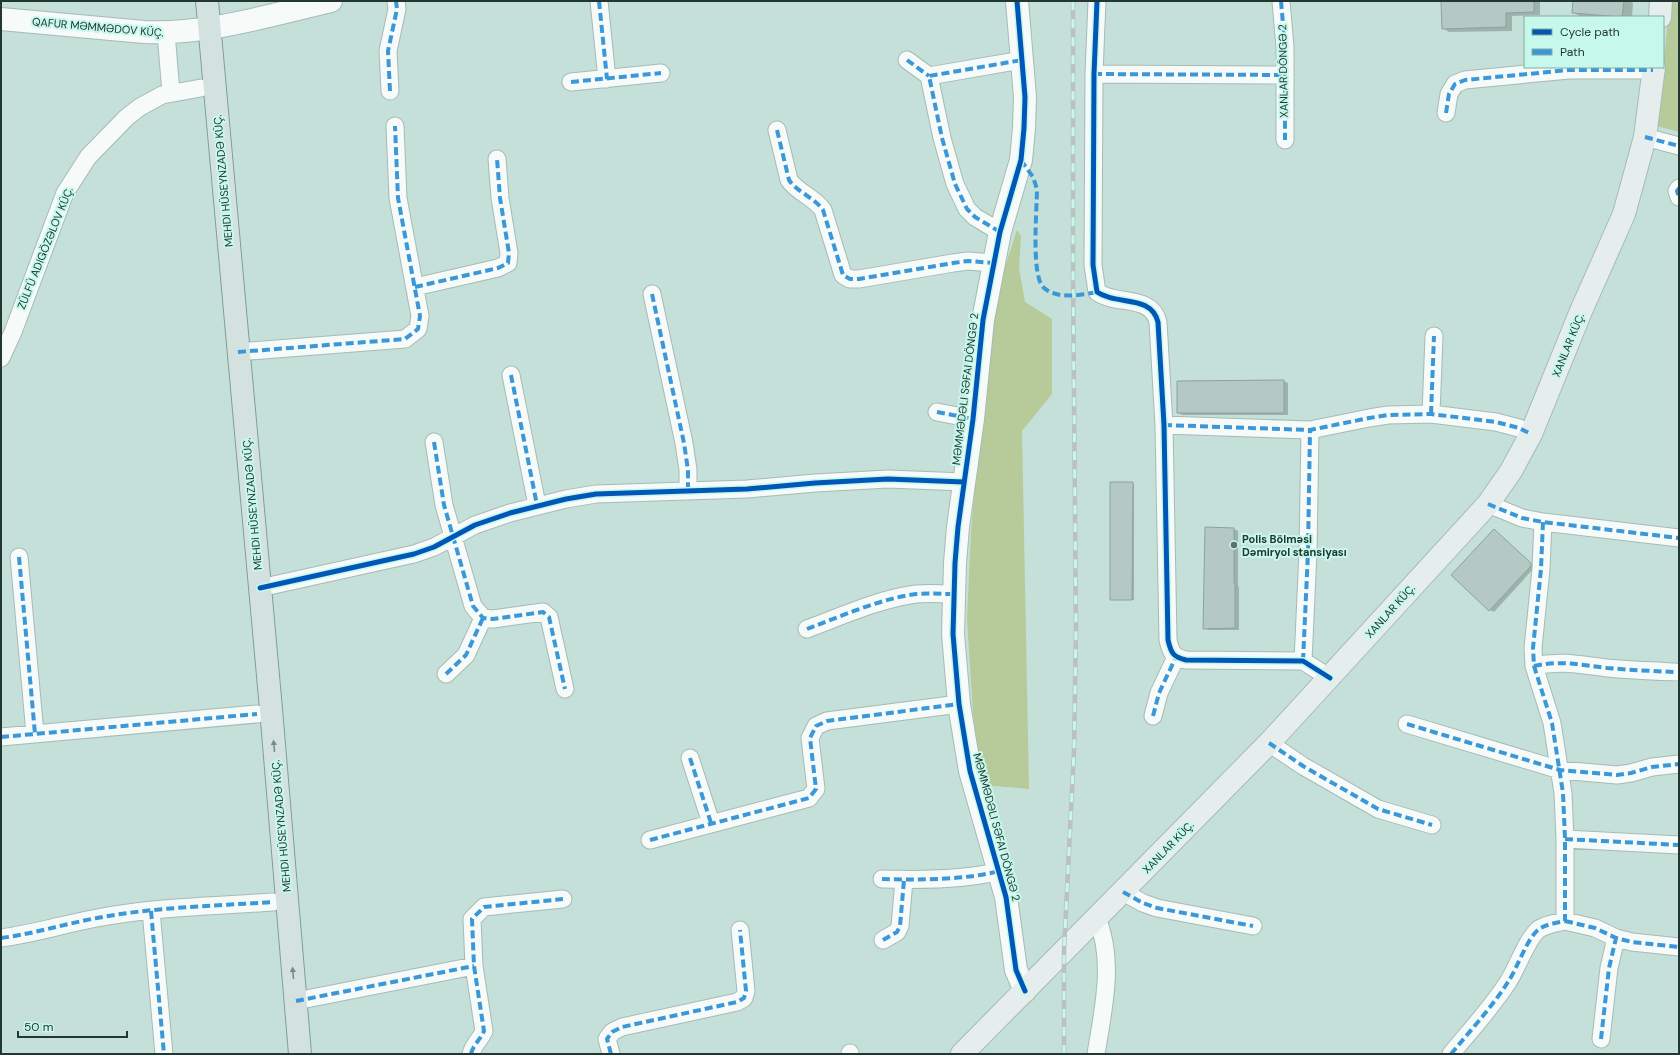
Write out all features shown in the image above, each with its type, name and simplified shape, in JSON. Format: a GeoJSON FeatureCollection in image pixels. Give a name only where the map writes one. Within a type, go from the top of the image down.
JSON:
{"type":"FeatureCollection","features":[{"type":"Feature","properties":{"kind":"main road","name":"MEHDI HÜSEYNZADƏ KÜÇ."},"geometry":{"type":"LineString","coordinates":[[193,1],[202,29],[238,352],[300,1054]]}},
{"type":"Feature","properties":{"kind":"main road","name":"MEHDI HÜSEYNZADƏ KÜÇ."},"geometry":{"type":"LineString","coordinates":[[207,1],[202,29],[201,88],[224,354],[247,590],[286,1054]]}},
{"type":"Feature","properties":{"kind":"main road"},"geometry":{"type":"LineString","coordinates":[[1660,16],[1661,1]]}},
{"type":"Feature","properties":{"kind":"main road","name":"XANLAR KÜÇ."},"geometry":{"type":"LineString","coordinates":[[962,1054],[1124,892],[1269,743],[1488,504],[1512,470],[1531,434],[1624,214],[1645,137],[1653,69]]}},
{"type":"Feature","properties":{"kind":"street","name":"QAFUR MƏMMƏDOV KÜÇ."},"geometry":{"type":"LineString","coordinates":[[1,19],[166,33],[202,29],[331,1]]}},
{"type":"Feature","properties":{"kind":"street"},"geometry":{"type":"LineString","coordinates":[[390,91],[388,51],[396,16],[396,1]]}},
{"type":"Feature","properties":{"kind":"street"},"geometry":{"type":"LineString","coordinates":[[599,1],[607,79]]}},
{"type":"Feature","properties":{"kind":"street","name":"MƏMMƏDƏLI SƏFAI DÖNGƏ 2"},"geometry":{"type":"LineString","coordinates":[[1017,1],[1025,97],[1021,160],[1000,232],[983,320],[955,556],[953,594],[955,663],[959,704],[970,771],[1006,896],[1016,970],[1025,991]]}},
{"type":"Feature","properties":{"kind":"street"},"geometry":{"type":"LineString","coordinates":[[1097,1],[1094,74],[1094,281],[1097,292],[1103,296],[1150,307],[1156,314],[1158,322],[1164,424],[1168,640],[1170,649],[1176,657],[1186,660],[1303,661],[1330,678]]}},
{"type":"Feature","properties":{"kind":"street","name":"XANLAR DÖNGƏ 2"},"geometry":{"type":"LineString","coordinates":[[1281,1],[1285,74],[1285,140]]}},
{"type":"Feature","properties":{"kind":"street"},"geometry":{"type":"LineString","coordinates":[[166,33],[171,92]]}},
{"type":"Feature","properties":{"kind":"street"},"geometry":{"type":"LineString","coordinates":[[907,60],[929,76],[942,138],[955,184],[967,209],[975,217],[1000,232]]}},
{"type":"Feature","properties":{"kind":"street"},"geometry":{"type":"LineString","coordinates":[[929,76],[1022,60]]}},
{"type":"Feature","properties":{"kind":"street"},"geometry":{"type":"LineString","coordinates":[[1446,113],[1449,94],[1455,84],[1464,80],[1569,70],[1653,69]]}},
{"type":"Feature","properties":{"kind":"street"},"geometry":{"type":"LineString","coordinates":[[571,82],[662,73]]}},
{"type":"Feature","properties":{"kind":"street"},"geometry":{"type":"LineString","coordinates":[[1094,74],[1285,74]]}},
{"type":"Feature","properties":{"kind":"street"},"geometry":{"type":"LineString","coordinates":[[1,358],[13,332],[65,193],[88,157],[127,118],[150,101],[171,92],[201,88]]}},
{"type":"Feature","properties":{"kind":"street"},"geometry":{"type":"LineString","coordinates":[[238,352],[405,339],[418,329],[420,316],[398,198],[396,126]]}},
{"type":"Feature","properties":{"kind":"street"},"geometry":{"type":"LineString","coordinates":[[777,130],[789,180],[794,187],[818,203],[823,210],[843,275],[850,279],[859,279],[968,261],[993,263]]}},
{"type":"Feature","properties":{"kind":"street"},"geometry":{"type":"LineString","coordinates":[[1645,137],[1679,146]]}},
{"type":"Feature","properties":{"kind":"street"},"geometry":{"type":"LineString","coordinates":[[415,286],[498,268],[508,263],[509,253],[500,198],[496,159]]}},
{"type":"Feature","properties":{"kind":"street"},"geometry":{"type":"LineString","coordinates":[[1679,188],[1677,191],[1679,197]]}},
{"type":"Feature","properties":{"kind":"street"},"geometry":{"type":"LineString","coordinates":[[652,294],[684,443],[688,470],[688,491]]}},
{"type":"Feature","properties":{"kind":"street"},"geometry":{"type":"LineString","coordinates":[[1431,414],[1434,336]]}},
{"type":"Feature","properties":{"kind":"street"},"geometry":{"type":"LineString","coordinates":[[511,375],[537,505]]}},
{"type":"Feature","properties":{"kind":"street"},"geometry":{"type":"LineString","coordinates":[[937,412],[972,419]]}},
{"type":"Feature","properties":{"kind":"street"},"geometry":{"type":"LineString","coordinates":[[1164,424],[1310,430],[1388,415],[1431,414],[1496,422],[1518,428],[1531,434]]}},
{"type":"Feature","properties":{"kind":"street"},"geometry":{"type":"LineString","coordinates":[[1303,661],[1308,552],[1310,430]]}},
{"type":"Feature","properties":{"kind":"street"},"geometry":{"type":"LineString","coordinates":[[434,442],[444,505],[473,606],[483,618],[493,619],[543,612],[549,617],[565,689]]}},
{"type":"Feature","properties":{"kind":"street"},"geometry":{"type":"LineString","coordinates":[[260,588],[414,554],[434,547],[476,525],[510,513],[537,505],[596,494],[747,489],[888,479],[964,482]]}},
{"type":"Feature","properties":{"kind":"street"},"geometry":{"type":"LineString","coordinates":[[1488,504],[1522,518],[1543,522],[1679,538]]}},
{"type":"Feature","properties":{"kind":"street"},"geometry":{"type":"LineString","coordinates":[[1543,522],[1534,666],[1552,723],[1563,793],[1565,839],[1565,921]]}},
{"type":"Feature","properties":{"kind":"street"},"geometry":{"type":"LineString","coordinates":[[19,557],[35,734]]}},
{"type":"Feature","properties":{"kind":"street"},"geometry":{"type":"LineString","coordinates":[[807,629],[893,599],[915,594],[953,594]]}},
{"type":"Feature","properties":{"kind":"street"},"geometry":{"type":"LineString","coordinates":[[446,674],[466,655],[483,618]]}},
{"type":"Feature","properties":{"kind":"street"},"geometry":{"type":"LineString","coordinates":[[1153,716],[1159,693],[1176,657]]}},
{"type":"Feature","properties":{"kind":"street"},"geometry":{"type":"LineString","coordinates":[[1534,666],[1546,663],[1563,662],[1607,668],[1675,672]]}},
{"type":"Feature","properties":{"kind":"street"},"geometry":{"type":"LineString","coordinates":[[650,840],[809,798],[816,789],[810,738],[816,726],[827,721],[959,704]]}},
{"type":"Feature","properties":{"kind":"street"},"geometry":{"type":"LineString","coordinates":[[1,737],[257,714]]}},
{"type":"Feature","properties":{"kind":"street"},"geometry":{"type":"LineString","coordinates":[[1407,724],[1560,770],[1617,775],[1630,774],[1652,767],[1679,764]]}},
{"type":"Feature","properties":{"kind":"street"},"geometry":{"type":"LineString","coordinates":[[1269,743],[1303,766],[1378,809],[1432,826]]}},
{"type":"Feature","properties":{"kind":"street"},"geometry":{"type":"LineString","coordinates":[[690,758],[711,824]]}},
{"type":"Feature","properties":{"kind":"street"},"geometry":{"type":"LineString","coordinates":[[1565,839],[1679,845]]}},
{"type":"Feature","properties":{"kind":"street"},"geometry":{"type":"LineString","coordinates":[[882,879],[904,880],[974,876],[999,871]]}},
{"type":"Feature","properties":{"kind":"street"},"geometry":{"type":"LineString","coordinates":[[883,940],[897,932],[900,926],[904,880]]}},
{"type":"Feature","properties":{"kind":"street"},"geometry":{"type":"LineString","coordinates":[[1124,892],[1143,903],[1157,908],[1254,926]]}},
{"type":"Feature","properties":{"kind":"street"},"geometry":{"type":"LineString","coordinates":[[471,1054],[472,1047],[480,1040],[484,1031],[474,966],[472,919],[484,907],[563,899]]}},
{"type":"Feature","properties":{"kind":"street"},"geometry":{"type":"LineString","coordinates":[[1,938],[97,918],[151,911],[273,902]]}},
{"type":"Feature","properties":{"kind":"street"},"geometry":{"type":"LineString","coordinates":[[151,911],[164,1054]]}},
{"type":"Feature","properties":{"kind":"street"},"geometry":{"type":"LineString","coordinates":[[1096,1054],[1107,966],[1104,933],[1098,918]]}},
{"type":"Feature","properties":{"kind":"street"},"geometry":{"type":"LineString","coordinates":[[1451,1054],[1507,984],[1517,968],[1529,942],[1538,930],[1548,924],[1565,921],[1595,928],[1616,938],[1650,945],[1679,947]]}},
{"type":"Feature","properties":{"kind":"street"},"geometry":{"type":"LineString","coordinates":[[611,1054],[607,1039],[612,1032],[622,1027],[737,1002],[744,998],[746,991],[740,930]]}},
{"type":"Feature","properties":{"kind":"street"},"geometry":{"type":"LineString","coordinates":[[1601,1039],[1609,968],[1616,938]]}},
{"type":"Feature","properties":{"kind":"street"},"geometry":{"type":"LineString","coordinates":[[296,1001],[474,966]]}},
{"type":"Feature","properties":{"kind":"green space"},"geometry":{"type":"Polygon","coordinates":[[[1670,1],[1679,1],[1679,132],[1657,126],[1670,1]]]}},
{"type":"Feature","properties":{"kind":"green space"},"geometry":{"type":"Polygon","coordinates":[[[1017,230],[1021,236],[1019,268],[1025,302],[1052,319],[1052,394],[1022,431],[1029,789],[983,785],[973,714],[967,619],[971,531],[982,413],[997,292],[1017,230]]]}},
{"type":"Feature","properties":{"kind":"building"},"geometry":{"type":"Polygon","coordinates":[[[1441,1],[1534,1],[1534,12],[1506,13],[1506,27],[1442,29],[1441,1]]]}},
{"type":"Feature","properties":{"kind":"building"},"geometry":{"type":"Polygon","coordinates":[[[1573,1],[1624,1],[1622,16],[1572,13],[1573,1]]]}},
{"type":"Feature","properties":{"kind":"building"},"geometry":{"type":"Polygon","coordinates":[[[1284,380],[1284,413],[1177,413],[1177,381],[1284,380]]]}},
{"type":"Feature","properties":{"kind":"building"},"geometry":{"type":"Polygon","coordinates":[[[1110,482],[1133,482],[1132,600],[1110,600],[1110,482]]]}},
{"type":"Feature","properties":{"kind":"building"},"geometry":{"type":"Polygon","coordinates":[[[1205,527],[1234,528],[1235,628],[1203,629],[1205,527]]]}},
{"type":"Feature","properties":{"kind":"building"},"geometry":{"type":"Polygon","coordinates":[[[1494,529],[1531,563],[1531,566],[1489,611],[1451,575],[1494,529]]]}},
{"type":"Feature","properties":{"kind":"railway"},"geometry":{"type":"LineString","coordinates":[[1064,1054],[1064,951],[1074,751],[1076,630],[1073,275],[1073,1]]}},
{"type":"Feature","properties":{"kind":"marked path"},"geometry":{"type":"LineString","coordinates":[[390,91],[388,51],[397,9],[396,1]]}},
{"type":"Feature","properties":{"kind":"marked path"},"geometry":{"type":"LineString","coordinates":[[599,1],[607,79]]}},
{"type":"Feature","properties":{"kind":"marked path"},"geometry":{"type":"LineString","coordinates":[[1281,1],[1285,47],[1285,140]]}},
{"type":"Feature","properties":{"kind":"marked path"},"geometry":{"type":"LineString","coordinates":[[907,60],[929,76]]}},
{"type":"Feature","properties":{"kind":"marked path"},"geometry":{"type":"LineString","coordinates":[[1000,232],[975,217],[967,209],[955,184],[942,138],[929,76],[1022,60]]}},
{"type":"Feature","properties":{"kind":"marked path"},"geometry":{"type":"LineString","coordinates":[[1446,113],[1449,94],[1455,84],[1465,80],[1569,70],[1653,70]]}},
{"type":"Feature","properties":{"kind":"marked path"},"geometry":{"type":"LineString","coordinates":[[571,82],[661,73]]}},
{"type":"Feature","properties":{"kind":"marked path"},"geometry":{"type":"LineString","coordinates":[[1094,74],[1285,75]]}},
{"type":"Feature","properties":{"kind":"marked path"},"geometry":{"type":"LineString","coordinates":[[238,352],[405,339],[418,329],[420,316],[398,198],[395,126]]}},
{"type":"Feature","properties":{"kind":"marked path"},"geometry":{"type":"LineString","coordinates":[[777,130],[789,180],[823,210],[843,275],[850,279],[859,279],[968,261],[993,263]]}},
{"type":"Feature","properties":{"kind":"marked path"},"geometry":{"type":"LineString","coordinates":[[1645,137],[1679,146]]}},
{"type":"Feature","properties":{"kind":"marked path"},"geometry":{"type":"LineString","coordinates":[[415,287],[498,268],[508,263],[509,253],[500,198],[497,159]]}},
{"type":"Feature","properties":{"kind":"marked path"},"geometry":{"type":"LineString","coordinates":[[1021,160],[1033,177],[1037,189],[1036,255],[1039,280],[1043,287],[1055,294],[1069,296],[1097,292]]}},
{"type":"Feature","properties":{"kind":"marked path"},"geometry":{"type":"LineString","coordinates":[[1679,188],[1677,191],[1679,197]]}},
{"type":"Feature","properties":{"kind":"marked path"},"geometry":{"type":"LineString","coordinates":[[652,294],[684,443],[688,470],[688,491]]}},
{"type":"Feature","properties":{"kind":"marked path"},"geometry":{"type":"LineString","coordinates":[[1431,414],[1434,336]]}},
{"type":"Feature","properties":{"kind":"marked path"},"geometry":{"type":"LineString","coordinates":[[511,375],[537,505]]}},
{"type":"Feature","properties":{"kind":"marked path"},"geometry":{"type":"LineString","coordinates":[[937,412],[973,419]]}},
{"type":"Feature","properties":{"kind":"marked path"},"geometry":{"type":"LineString","coordinates":[[1164,425],[1310,430],[1388,415],[1431,414],[1496,422],[1519,428],[1531,434]]}},
{"type":"Feature","properties":{"kind":"marked path"},"geometry":{"type":"LineString","coordinates":[[1303,661],[1308,552],[1310,430]]}},
{"type":"Feature","properties":{"kind":"marked path"},"geometry":{"type":"LineString","coordinates":[[434,442],[444,505],[473,606],[483,618],[493,619],[543,612],[549,617],[565,689]]}},
{"type":"Feature","properties":{"kind":"marked path"},"geometry":{"type":"LineString","coordinates":[[1488,504],[1522,518],[1543,522],[1679,538]]}},
{"type":"Feature","properties":{"kind":"marked path"},"geometry":{"type":"LineString","coordinates":[[1451,1054],[1481,1019],[1502,991],[1526,946],[1535,933],[1545,926],[1565,921],[1565,839],[1563,793],[1552,723],[1534,666],[1533,648],[1541,569],[1543,522]]}},
{"type":"Feature","properties":{"kind":"marked path"},"geometry":{"type":"LineString","coordinates":[[19,557],[35,734]]}},
{"type":"Feature","properties":{"kind":"marked path"},"geometry":{"type":"LineString","coordinates":[[807,629],[861,608],[902,596],[916,594],[953,594]]}},
{"type":"Feature","properties":{"kind":"marked path"},"geometry":{"type":"LineString","coordinates":[[446,674],[466,655],[483,618]]}},
{"type":"Feature","properties":{"kind":"marked path"},"geometry":{"type":"LineString","coordinates":[[1153,716],[1159,693],[1176,657]]}},
{"type":"Feature","properties":{"kind":"marked path"},"geometry":{"type":"LineString","coordinates":[[1534,666],[1562,663],[1616,669],[1675,672]]}},
{"type":"Feature","properties":{"kind":"marked path"},"geometry":{"type":"LineString","coordinates":[[650,840],[809,798],[816,789],[810,738],[816,726],[827,721],[959,704]]}},
{"type":"Feature","properties":{"kind":"marked path"},"geometry":{"type":"LineString","coordinates":[[1,737],[257,714]]}},
{"type":"Feature","properties":{"kind":"marked path"},"geometry":{"type":"LineString","coordinates":[[1407,724],[1560,770],[1617,775],[1652,767],[1679,764]]}},
{"type":"Feature","properties":{"kind":"marked path"},"geometry":{"type":"LineString","coordinates":[[1269,743],[1303,766],[1378,809],[1432,825]]}},
{"type":"Feature","properties":{"kind":"marked path"},"geometry":{"type":"LineString","coordinates":[[690,758],[711,823]]}},
{"type":"Feature","properties":{"kind":"marked path"},"geometry":{"type":"LineString","coordinates":[[1565,839],[1679,845]]}},
{"type":"Feature","properties":{"kind":"marked path"},"geometry":{"type":"LineString","coordinates":[[882,879],[957,878],[999,871]]}},
{"type":"Feature","properties":{"kind":"marked path"},"geometry":{"type":"LineString","coordinates":[[883,940],[897,932],[900,926],[904,880]]}},
{"type":"Feature","properties":{"kind":"marked path"},"geometry":{"type":"LineString","coordinates":[[1123,892],[1143,903],[1157,908],[1253,926]]}},
{"type":"Feature","properties":{"kind":"marked path"},"geometry":{"type":"LineString","coordinates":[[471,1054],[473,1048],[484,1031],[474,966],[472,919],[484,907],[563,899]]}},
{"type":"Feature","properties":{"kind":"marked path"},"geometry":{"type":"LineString","coordinates":[[1,938],[97,918],[140,911],[273,902]]}},
{"type":"Feature","properties":{"kind":"marked path"},"geometry":{"type":"LineString","coordinates":[[151,911],[164,1054]]}},
{"type":"Feature","properties":{"kind":"marked path"},"geometry":{"type":"LineString","coordinates":[[1565,921],[1595,928],[1616,938],[1632,942],[1679,947]]}},
{"type":"Feature","properties":{"kind":"marked path"},"geometry":{"type":"LineString","coordinates":[[611,1054],[607,1039],[612,1032],[622,1027],[737,1002],[744,998],[746,991],[740,930]]}},
{"type":"Feature","properties":{"kind":"marked path"},"geometry":{"type":"LineString","coordinates":[[1601,1039],[1609,968],[1616,938]]}},
{"type":"Feature","properties":{"kind":"marked path"},"geometry":{"type":"LineString","coordinates":[[296,1001],[474,966]]}},
{"type":"Feature","properties":{"kind":"cycle path"},"geometry":{"type":"LineString","coordinates":[[1017,1],[1025,97],[1021,160],[1000,232],[983,320],[973,419],[958,527],[955,563],[953,634],[959,704],[970,771],[1006,897],[1016,970],[1025,991]]}},
{"type":"Feature","properties":{"kind":"cycle path"},"geometry":{"type":"LineString","coordinates":[[1097,1],[1094,74],[1093,265],[1097,292],[1114,299],[1141,304],[1148,307],[1154,313],[1158,322],[1164,425],[1168,640],[1170,648],[1175,656],[1186,660],[1303,661],[1330,678]]}},
{"type":"Feature","properties":{"kind":"cycle path"},"geometry":{"type":"LineString","coordinates":[[260,588],[414,554],[434,547],[475,525],[510,513],[566,499],[596,494],[747,489],[888,479],[964,482]]}},
{"type":"Feature","properties":{"kind":"place","name":"Polis Bölməsi Dəmiryol stansiyası"},"geometry":{"type":"Point","coordinates":[1234,545]}}]}
